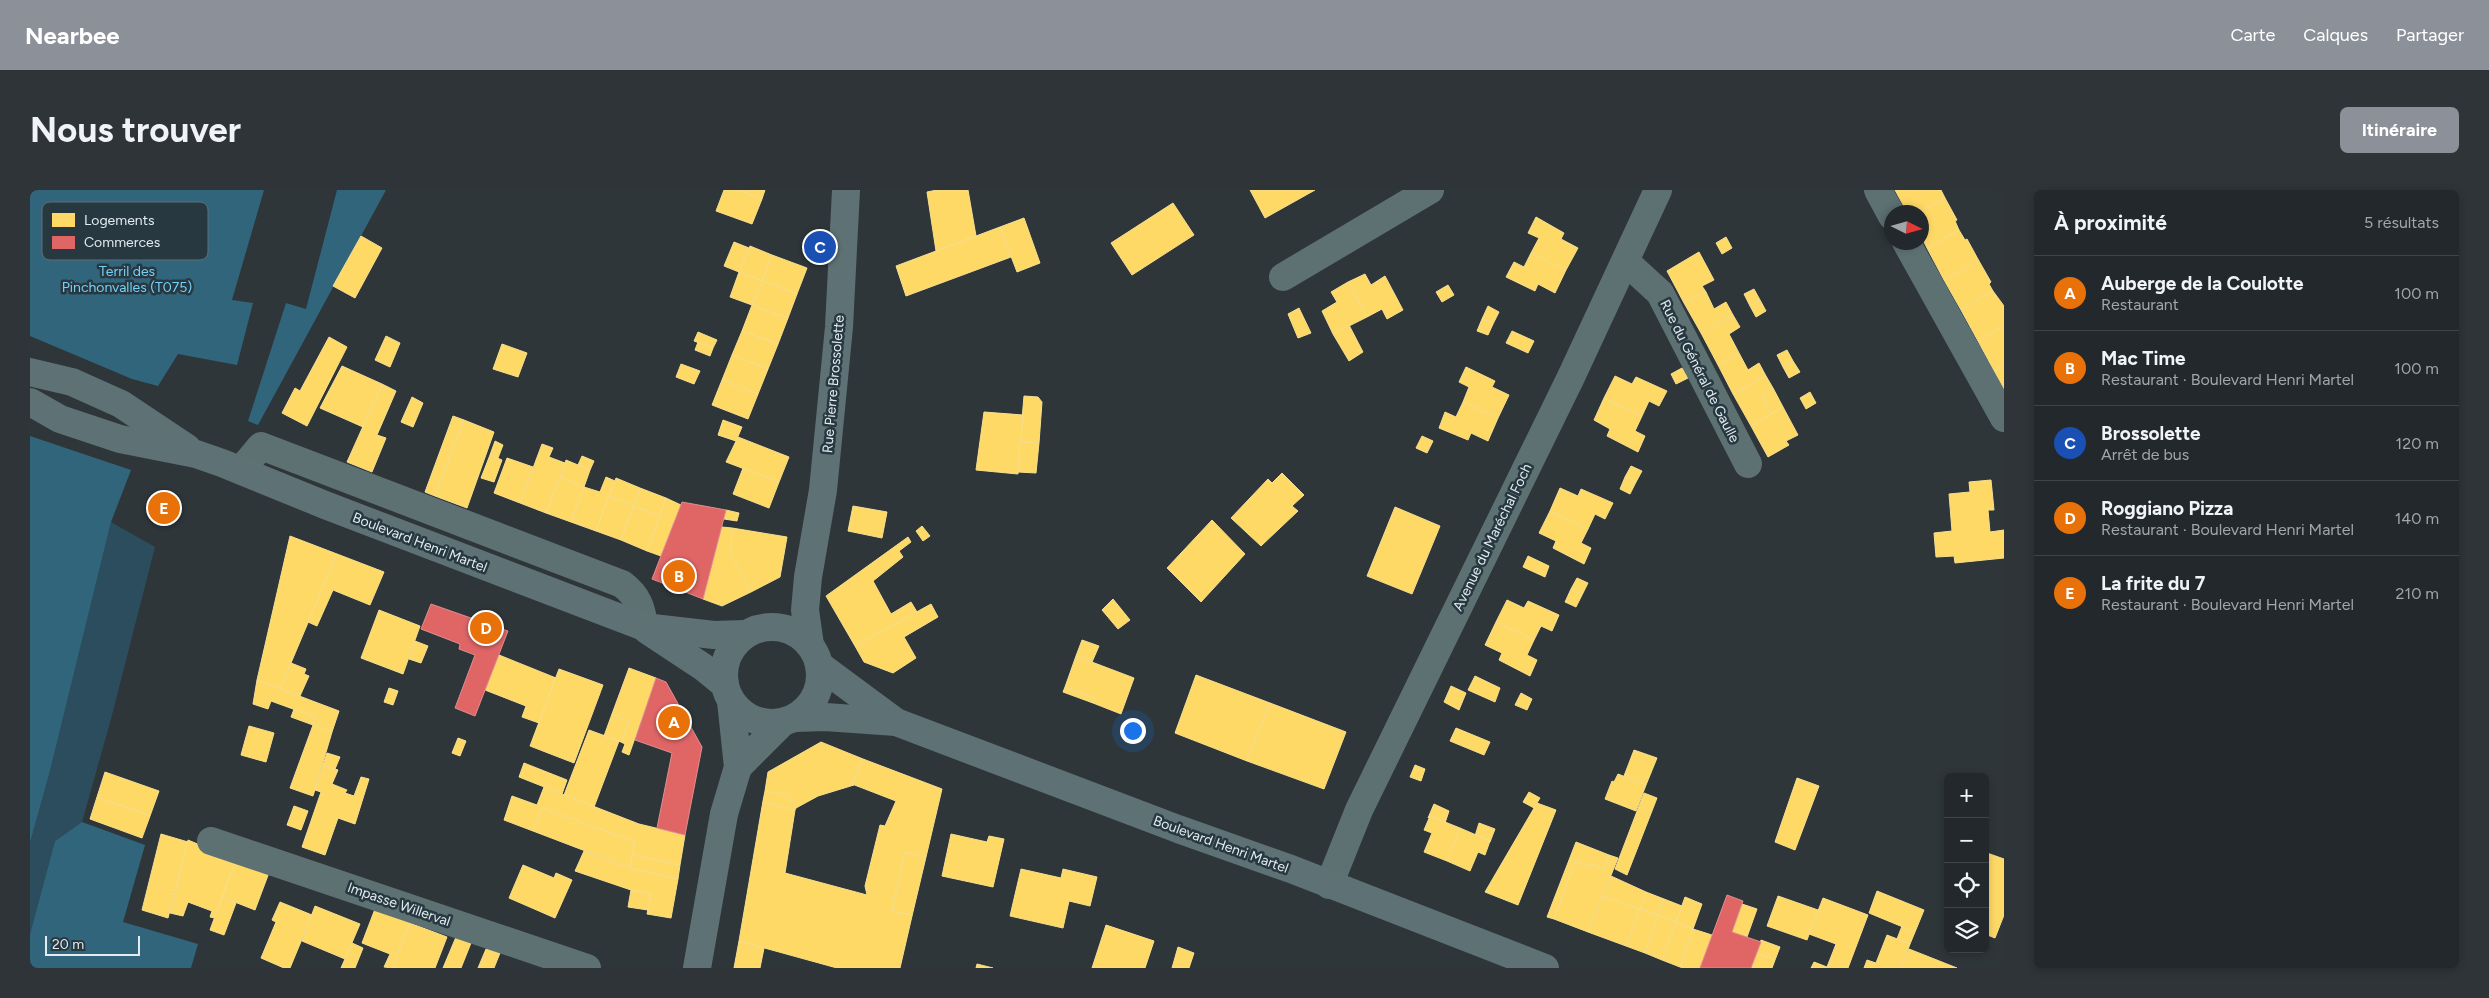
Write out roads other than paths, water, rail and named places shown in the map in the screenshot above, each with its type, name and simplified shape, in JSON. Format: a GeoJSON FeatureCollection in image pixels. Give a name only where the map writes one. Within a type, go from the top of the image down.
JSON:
{"type":"FeatureCollection","features":[{"type":"Feature","properties":{"kind":"main road","name":"Rue Pierre Brossolette"},"geometry":{"type":"LineString","coordinates":[[814,655],[805,610],[808,577],[824,481],[839,327],[846,190]]}},
{"type":"Feature","properties":{"kind":"main road","name":"Boulevard Henri Martel"},"geometry":{"type":"LineString","coordinates":[[30,372],[72,382],[121,404],[196,454]]}},
{"type":"Feature","properties":{"kind":"main road","name":"Boulevard Henri Martel"},"geometry":{"type":"LineString","coordinates":[[30,402],[60,419],[120,439],[196,454],[242,470],[325,505],[644,627],[703,667],[728,693]]}},
{"type":"Feature","properties":{"kind":"main road","name":"Rue Pierre Brossolette"},"geometry":{"type":"LineString","coordinates":[[774,627],[788,611],[808,577]]}},
{"type":"Feature","properties":{"kind":"main road","name":"Boulevard Henri Martel"},"geometry":{"type":"LineString","coordinates":[[644,627],[714,635],[746,634]]}},
{"type":"Feature","properties":{"kind":"main road"},"geometry":{"type":"LineString","coordinates":[[697,968],[724,814],[738,767],[724,665],[732,648],[746,634],[760,628],[774,627],[794,632],[814,655],[820,682],[815,698],[738,767]]}},
{"type":"Feature","properties":{"kind":"main road","name":"Boulevard Henri Martel"},"geometry":{"type":"LineString","coordinates":[[814,655],[896,722]]}},
{"type":"Feature","properties":{"kind":"main road"},"geometry":{"type":"LineString","coordinates":[[728,693],[744,716],[763,723],[789,720]]}},
{"type":"Feature","properties":{"kind":"main road","name":"Boulevard Henri Martel"},"geometry":{"type":"LineString","coordinates":[[789,720],[825,717],[896,722],[1545,968]]}},
{"type":"Feature","properties":{"kind":"street"},"geometry":{"type":"LineString","coordinates":[[1283,277],[1430,190]]}},
{"type":"Feature","properties":{"kind":"street","name":"Avenue du Maréchal Foch"},"geometry":{"type":"LineString","coordinates":[[1329,885],[1360,810],[1626,262],[1658,190]]}},
{"type":"Feature","properties":{"kind":"street"},"geometry":{"type":"LineString","coordinates":[[1878,190],[1886,205]]}},
{"type":"Feature","properties":{"kind":"street"},"geometry":{"type":"LineString","coordinates":[[1910,250],[2004,418]]}},
{"type":"Feature","properties":{"kind":"street","name":"Rue du Général de Gaulle"},"geometry":{"type":"LineString","coordinates":[[1626,262],[1660,293],[1748,464]]}},
{"type":"Feature","properties":{"kind":"street","name":"Impasse Willerval"},"geometry":{"type":"LineString","coordinates":[[211,841],[587,968]]}},
{"type":"Feature","properties":{"kind":"place","name":"Brossolette"},"geometry":{"type":"Point","coordinates":[820,247]}},
{"type":"Feature","properties":{"kind":"place","name":"La frite du 7"},"geometry":{"type":"Point","coordinates":[164,508]}},
{"type":"Feature","properties":{"kind":"place","name":"Mac Time"},"geometry":{"type":"Point","coordinates":[679,576]}},
{"type":"Feature","properties":{"kind":"place","name":"Roggiano Pizza"},"geometry":{"type":"Point","coordinates":[486,628]}},
{"type":"Feature","properties":{"kind":"place","name":"Auberge de la Coulotte"},"geometry":{"type":"Point","coordinates":[674,722]}},
{"type":"Feature","properties":{"kind":"park label","name":"Terril des Pinchonvalles (T075)"},"geometry":{"type":"Point","coordinates":[127,279]}}]}
